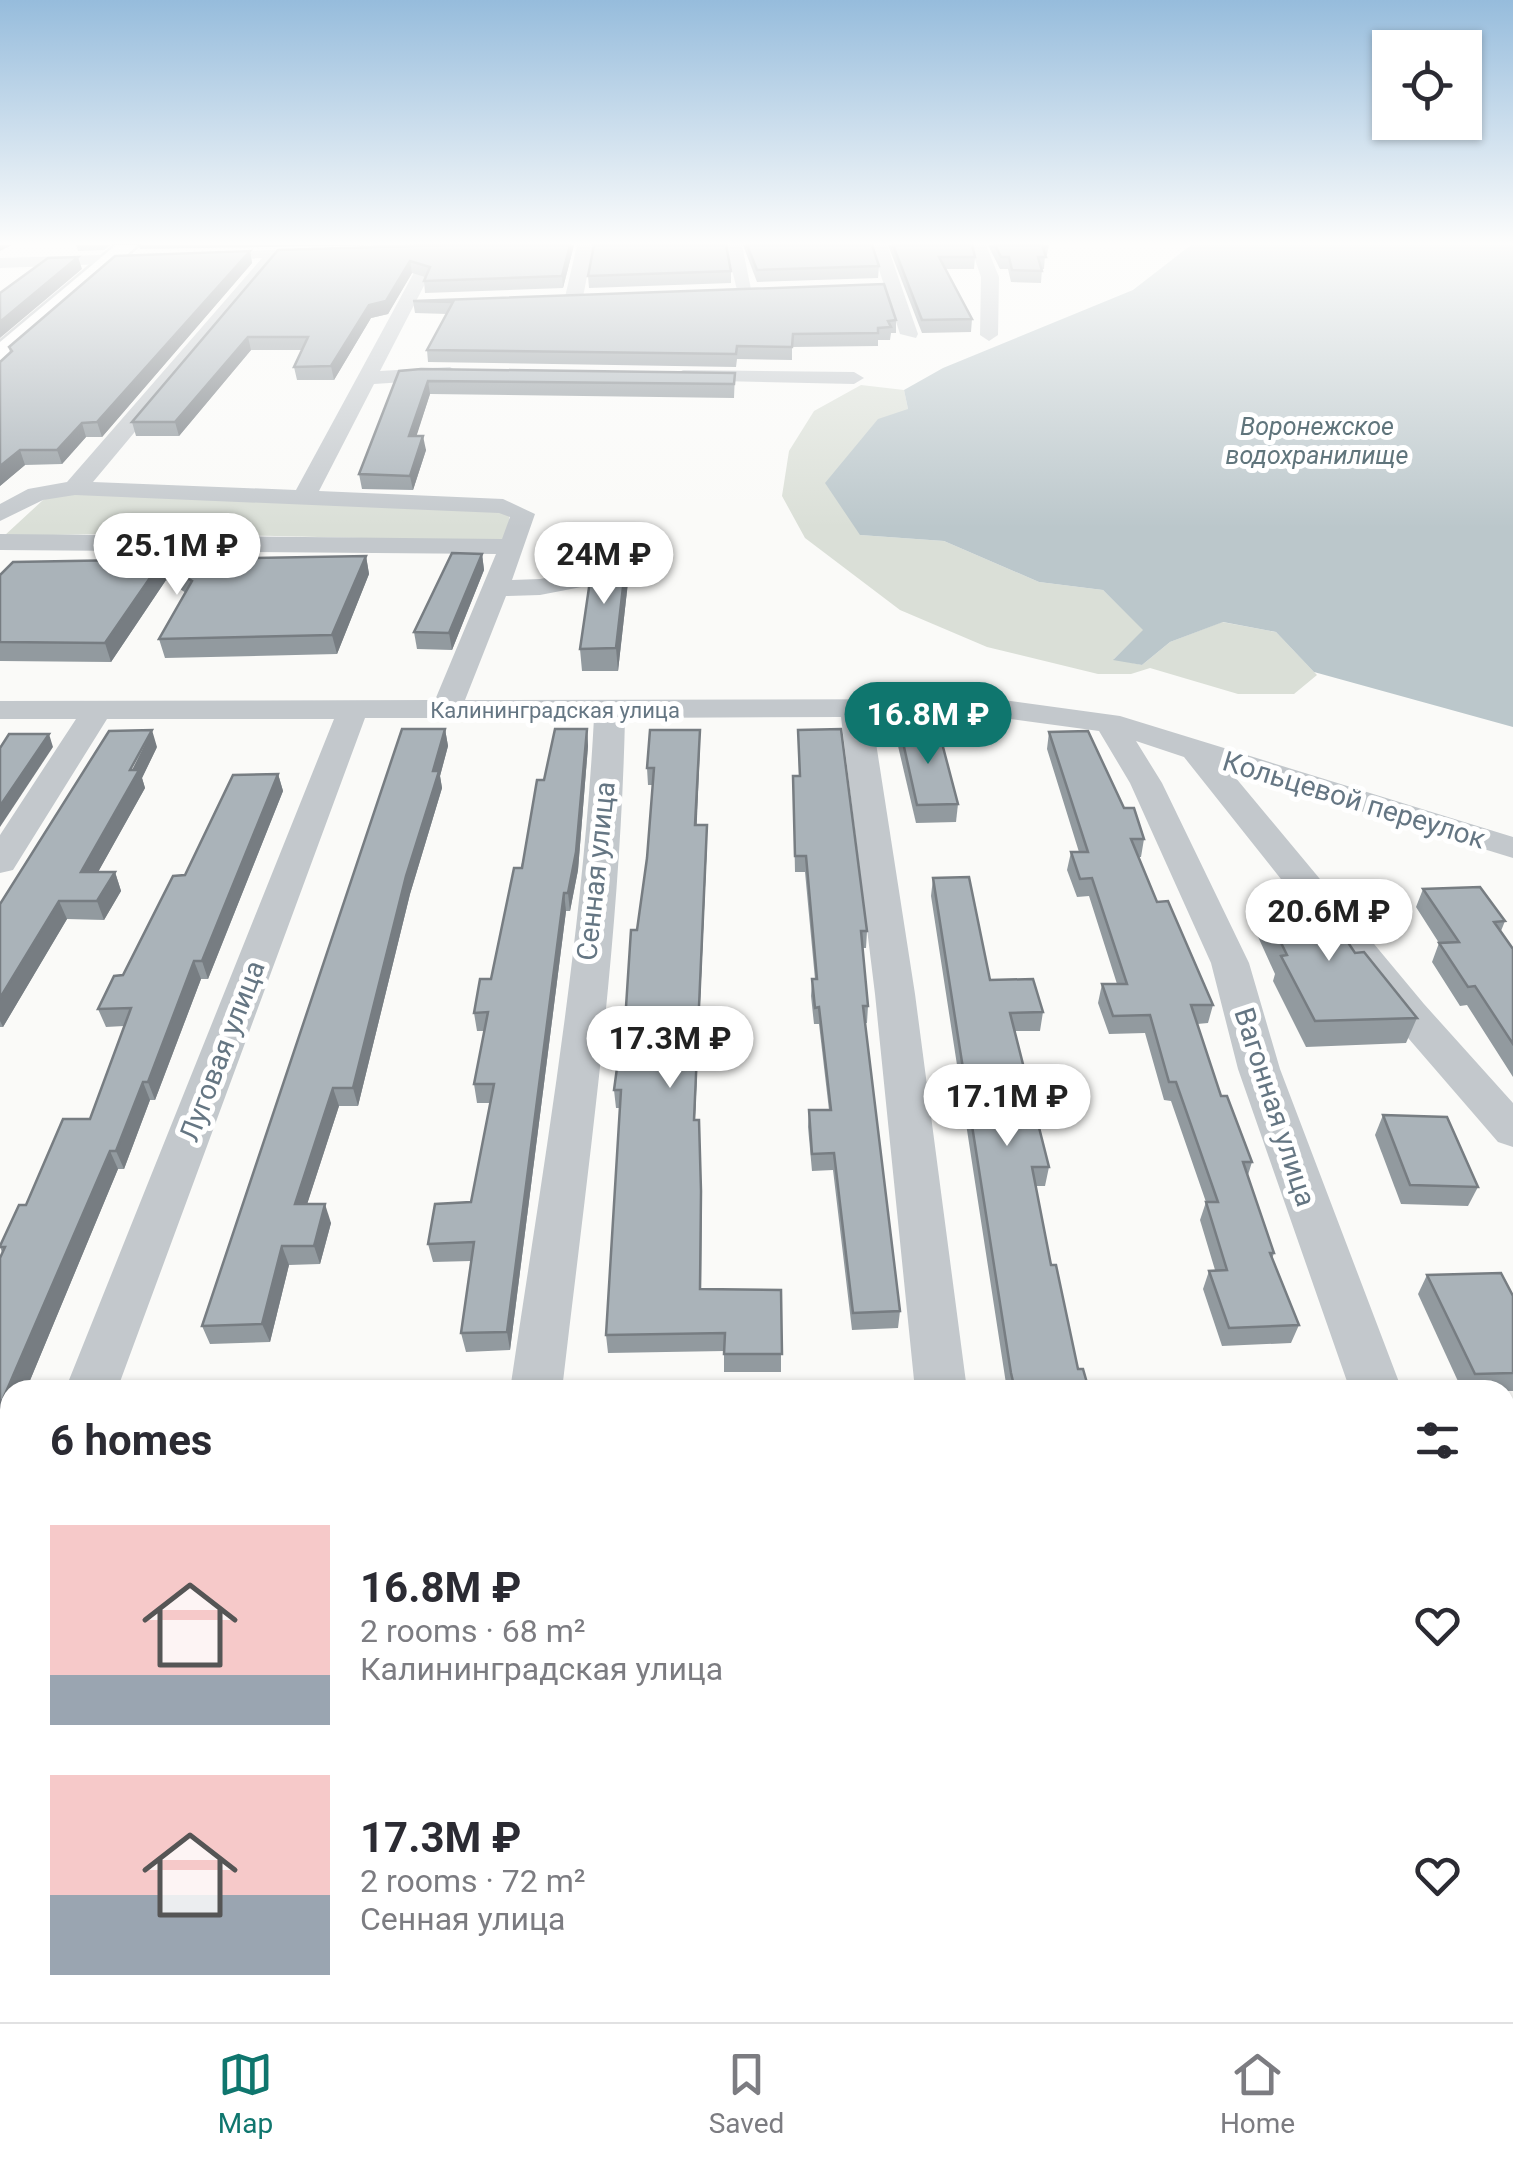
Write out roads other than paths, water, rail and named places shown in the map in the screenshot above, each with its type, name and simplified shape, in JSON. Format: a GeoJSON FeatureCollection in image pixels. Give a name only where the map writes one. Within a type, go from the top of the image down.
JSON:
{"type":"FeatureCollection","features":[{"type":"Feature","properties":{"kind":"street"},"geometry":{"type":"LineString","coordinates":[[76,488],[202,339]]}},
{"type":"Feature","properties":{"kind":"street"},"geometry":{"type":"LineString","coordinates":[[305,495],[392,339]]}},
{"type":"Feature","properties":{"kind":"street"},"geometry":{"type":"LineString","coordinates":[[382,353],[423,372]]}},
{"type":"Feature","properties":{"kind":"street"},"geometry":{"type":"LineString","coordinates":[[368,378],[423,372],[482,373]]}},
{"type":"Feature","properties":{"kind":"street"},"geometry":{"type":"LineString","coordinates":[[658,375],[854,378]]}},
{"type":"Feature","properties":{"kind":"street"},"geometry":{"type":"LineString","coordinates":[[0,514],[36,494],[76,488],[514,507],[523,514],[512,547],[446,710]]}},
{"type":"Feature","properties":{"kind":"street"},"geometry":{"type":"LineString","coordinates":[[0,542],[138,540],[512,547]]}},
{"type":"Feature","properties":{"kind":"street"},"geometry":{"type":"LineString","coordinates":[[497,588],[540,587],[632,569]]}},
{"type":"Feature","properties":{"kind":"street"},"geometry":{"type":"LineString","coordinates":[[855,708],[895,994],[939,1380]]}},
{"type":"Feature","properties":{"kind":"street","name":"Калининградская улица"},"geometry":{"type":"LineString","coordinates":[[0,710],[996,708],[1109,723]]}},
{"type":"Feature","properties":{"kind":"street"},"geometry":{"type":"LineString","coordinates":[[0,862],[97,710]]}},
{"type":"Feature","properties":{"kind":"street","name":"Сенная улица"},"geometry":{"type":"LineString","coordinates":[[537,1380],[606,788],[610,710]]}},
{"type":"Feature","properties":{"kind":"street","name":"Луговая улица"},"geometry":{"type":"LineString","coordinates":[[95,1380],[352,711]]}},
{"type":"Feature","properties":{"kind":"street","name":"Кольцевой переулок"},"geometry":{"type":"LineString","coordinates":[[1109,723],[1513,848]]}},
{"type":"Feature","properties":{"kind":"street","name":"Вагонная улица"},"geometry":{"type":"LineString","coordinates":[[1109,723],[1146,783],[1230,963],[1259,1069],[1372,1380]]}},
{"type":"Feature","properties":{"kind":"street"},"geometry":{"type":"LineString","coordinates":[[1195,750],[1410,1014],[1513,1131]]}},
{"type":"Feature","properties":{"kind":"water","name":"Воронежское водохранилище"},"geometry":{"type":"Polygon","coordinates":[[[1013,339],[1513,339],[1513,727],[1314,672],[1276,632],[1223,622],[1170,642],[1142,665],[1113,660],[1143,630],[1103,590],[1039,582],[944,541],[860,535],[825,483],[878,419],[908,409],[904,390],[943,368],[1013,339]]]}}]}
